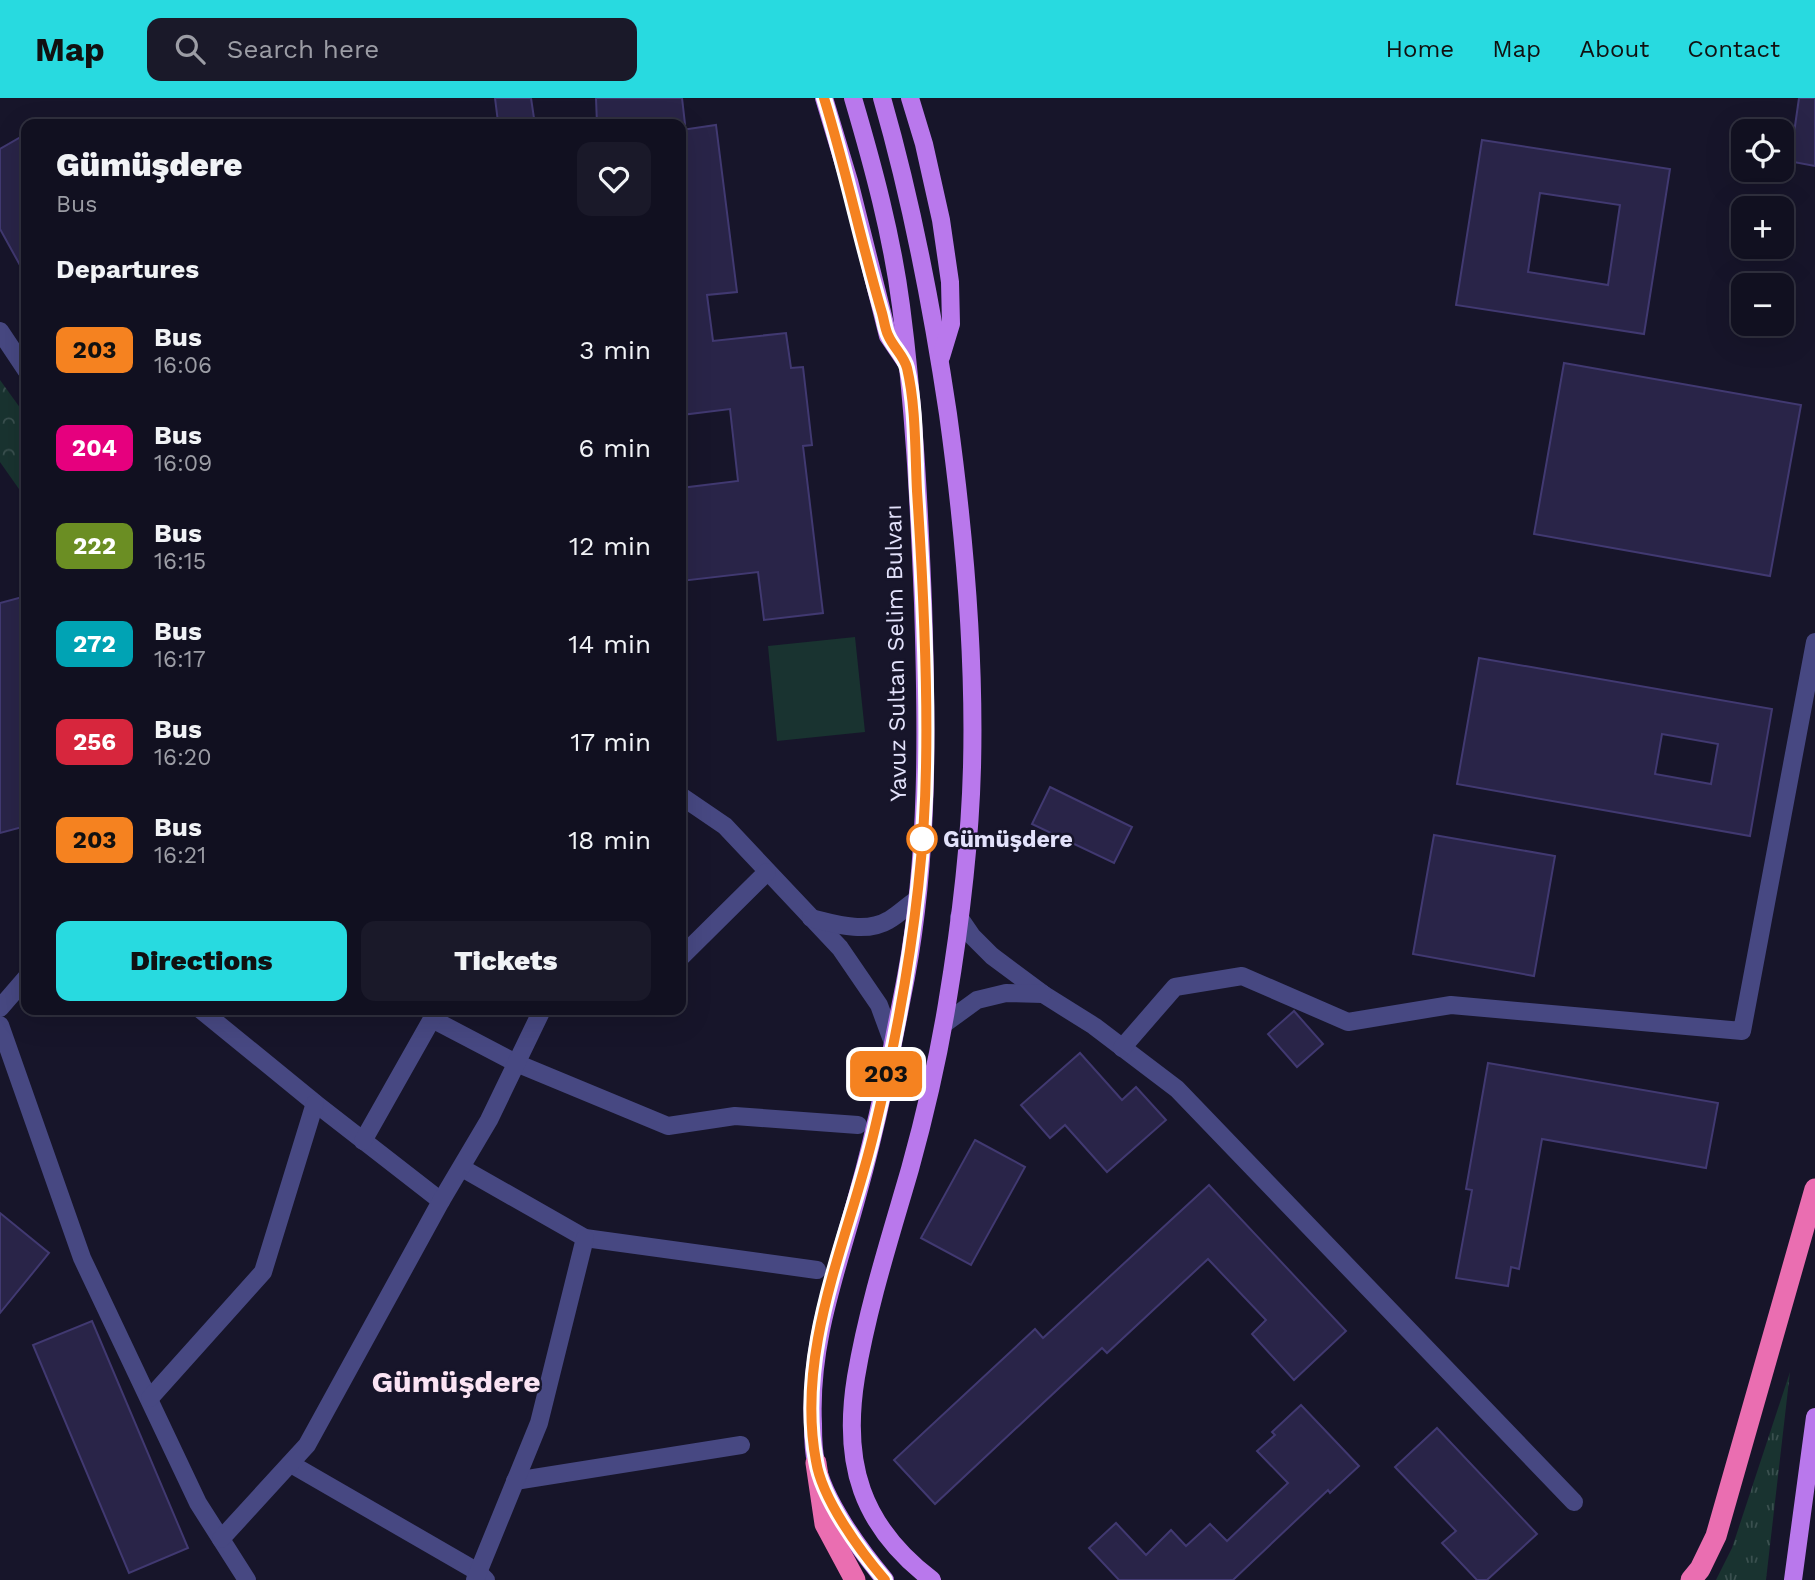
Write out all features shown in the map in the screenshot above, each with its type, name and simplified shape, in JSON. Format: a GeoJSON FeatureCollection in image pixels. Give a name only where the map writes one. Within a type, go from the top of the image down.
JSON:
{"type":"FeatureCollection","features":[{"type":"Feature","properties":{"kind":"highway"},"geometry":{"type":"LineString","coordinates":[[1691,1580],[1700,1569],[1716,1536],[1815,1189]]}},
{"type":"Feature","properties":{"kind":"highway"},"geometry":{"type":"LineString","coordinates":[[816,1463],[825,1524],[855,1580]]}},
{"type":"Feature","properties":{"kind":"main road"},"geometry":{"type":"LineString","coordinates":[[824,98],[849,181],[888,336],[907,364]]}},
{"type":"Feature","properties":{"kind":"main road","name":"Yavuz Sultan Selim Bulvarı"},"geometry":{"type":"LineString","coordinates":[[853,98],[887,227],[901,305],[907,364],[920,532],[926,689],[925,809],[907,973],[874,1131],[829,1287],[813,1376],[812,1422],[816,1463],[827,1493],[862,1553],[884,1580]]}},
{"type":"Feature","properties":{"kind":"main road"},"geometry":{"type":"LineString","coordinates":[[882,98],[909,193],[940,360],[956,475],[972,702],[969,827],[944,1024],[910,1168],[868,1314],[853,1399],[851,1439],[856,1472],[870,1509],[890,1542],[932,1580]]}},
{"type":"Feature","properties":{"kind":"main road"},"geometry":{"type":"LineString","coordinates":[[910,98],[924,144],[941,220],[950,282],[951,324],[940,360]]}},
{"type":"Feature","properties":{"kind":"main road"},"geometry":{"type":"LineString","coordinates":[[1793,1580],[1815,1417]]}},
{"type":"Feature","properties":{"kind":"street"},"geometry":{"type":"LineString","coordinates":[[0,331],[21,362]]}},
{"type":"Feature","properties":{"kind":"street"},"geometry":{"type":"LineString","coordinates":[[1122,1048],[1175,987],[1242,976],[1349,1022],[1451,1005],[1742,1031],[1815,642]]}},
{"type":"Feature","properties":{"kind":"street"},"geometry":{"type":"LineString","coordinates":[[686,799],[725,826],[839,948],[880,1005],[893,1043]]}},
{"type":"Feature","properties":{"kind":"street"},"geometry":{"type":"LineString","coordinates":[[686,952],[767,872]]}},
{"type":"Feature","properties":{"kind":"street"},"geometry":{"type":"LineString","coordinates":[[811,918],[848,928],[868,926],[887,922],[916,900]]}},
{"type":"Feature","properties":{"kind":"street"},"geometry":{"type":"LineString","coordinates":[[959,916],[972,936],[992,956],[1043,994],[1094,1026],[1177,1089],[1574,1502]]}},
{"type":"Feature","properties":{"kind":"street"},"geometry":{"type":"LineString","coordinates":[[0,1008],[21,984]]}},
{"type":"Feature","properties":{"kind":"street"},"geometry":{"type":"LineString","coordinates":[[944,1024],[977,1000],[1006,993],[1043,994]]}},
{"type":"Feature","properties":{"kind":"street"},"geometry":{"type":"LineString","coordinates":[[207,1015],[315,1104],[442,1201]]}},
{"type":"Feature","properties":{"kind":"street"},"geometry":{"type":"LineString","coordinates":[[363,1141],[434,1015]]}},
{"type":"Feature","properties":{"kind":"street"},"geometry":{"type":"LineString","coordinates":[[437,1015],[516,1063],[668,1126],[735,1116],[858,1125]]}},
{"type":"Feature","properties":{"kind":"street"},"geometry":{"type":"LineString","coordinates":[[221,1539],[307,1445],[489,1120],[540,1015]]}},
{"type":"Feature","properties":{"kind":"street"},"geometry":{"type":"LineString","coordinates":[[0,1025],[82,1258],[198,1503],[247,1580]]}},
{"type":"Feature","properties":{"kind":"street"},"geometry":{"type":"LineString","coordinates":[[150,1398],[262,1272],[315,1104]]}},
{"type":"Feature","properties":{"kind":"street"},"geometry":{"type":"LineString","coordinates":[[462,1168],[585,1238],[817,1270]]}},
{"type":"Feature","properties":{"kind":"street"},"geometry":{"type":"LineString","coordinates":[[290,1464],[480,1577],[539,1423],[585,1238]]}},
{"type":"Feature","properties":{"kind":"street"},"geometry":{"type":"LineString","coordinates":[[515,1481],[741,1445]]}},
{"type":"Feature","properties":{"kind":"green space"},"geometry":{"type":"Polygon","coordinates":[[[0,380],[21,409],[21,492],[0,462],[0,380]]]}},
{"type":"Feature","properties":{"kind":"green space"},"geometry":{"type":"Polygon","coordinates":[[[855,637],[865,732],[777,741],[768,646],[855,637]]]}},
{"type":"Feature","properties":{"kind":"green space"},"geometry":{"type":"Polygon","coordinates":[[[1790,1372],[1766,1580],[1716,1580],[1732,1548],[1790,1372]]]}},
{"type":"Feature","properties":{"kind":"building"},"geometry":{"type":"Polygon","coordinates":[[[495,98],[531,98],[534,118],[498,119],[495,98]]]}},
{"type":"Feature","properties":{"kind":"building"},"geometry":{"type":"Polygon","coordinates":[[[596,98],[682,98],[684,119],[597,119],[596,98]]]}},
{"type":"Feature","properties":{"kind":"building"},"geometry":{"type":"Polygon","coordinates":[[[1799,98],[1815,98],[1815,166],[1794,162],[1794,133],[1799,98]]]}},
{"type":"Feature","properties":{"kind":"building"},"geometry":{"type":"Polygon","coordinates":[[[716,125],[737,292],[707,295],[713,341],[786,333],[791,368],[803,367],[812,445],[803,446],[823,613],[764,620],[758,572],[686,580],[686,487],[738,481],[730,409],[686,414],[686,129],[716,125]]]}},
{"type":"Feature","properties":{"kind":"building"},"geometry":{"type":"Polygon","coordinates":[[[21,137],[21,267],[0,229],[0,149],[21,137]]]}},
{"type":"Feature","properties":{"kind":"building"},"geometry":{"type":"Polygon","coordinates":[[[1482,140],[1670,169],[1644,334],[1456,305],[1482,140]],[[1540,193],[1528,272],[1608,285],[1620,205],[1540,193]]]}},
{"type":"Feature","properties":{"kind":"building"},"geometry":{"type":"Polygon","coordinates":[[[1564,363],[1801,405],[1770,576],[1534,534],[1564,363]]]}},
{"type":"Feature","properties":{"kind":"building"},"geometry":{"type":"Polygon","coordinates":[[[21,597],[21,827],[0,833],[0,603],[21,597]]]}},
{"type":"Feature","properties":{"kind":"building"},"geometry":{"type":"Polygon","coordinates":[[[1479,658],[1772,709],[1750,836],[1457,784],[1479,658]],[[1662,734],[1655,774],[1711,784],[1718,744],[1662,734]]]}},
{"type":"Feature","properties":{"kind":"building"},"geometry":{"type":"Polygon","coordinates":[[[1050,787],[1132,827],[1114,863],[1032,824],[1050,787]]]}},
{"type":"Feature","properties":{"kind":"building"},"geometry":{"type":"Polygon","coordinates":[[[1434,835],[1555,856],[1534,976],[1413,954],[1434,835]]]}},
{"type":"Feature","properties":{"kind":"building"},"geometry":{"type":"Polygon","coordinates":[[[1294,1011],[1323,1044],[1297,1067],[1268,1034],[1294,1011]]]}},
{"type":"Feature","properties":{"kind":"building"},"geometry":{"type":"Polygon","coordinates":[[[1080,1053],[1122,1100],[1136,1087],[1166,1120],[1107,1172],[1065,1125],[1050,1138],[1021,1105],[1080,1053]]]}},
{"type":"Feature","properties":{"kind":"building"},"geometry":{"type":"Polygon","coordinates":[[[1488,1063],[1718,1103],[1706,1168],[1542,1139],[1519,1269],[1511,1267],[1508,1286],[1456,1278],[1472,1190],[1466,1189],[1488,1063]]]}},
{"type":"Feature","properties":{"kind":"building"},"geometry":{"type":"Polygon","coordinates":[[[975,1140],[1025,1167],[971,1265],[921,1238],[975,1140]]]}},
{"type":"Feature","properties":{"kind":"building"},"geometry":{"type":"Polygon","coordinates":[[[1209,1185],[1346,1331],[1294,1380],[1252,1334],[1266,1320],[1208,1259],[1107,1353],[1102,1348],[935,1504],[894,1460],[1035,1329],[1043,1338],[1209,1185]]]}},
{"type":"Feature","properties":{"kind":"building"},"geometry":{"type":"Polygon","coordinates":[[[0,1213],[49,1253],[0,1313],[0,1213]]]}},
{"type":"Feature","properties":{"kind":"building"},"geometry":{"type":"Polygon","coordinates":[[[92,1321],[188,1548],[129,1573],[33,1345],[92,1321]]]}},
{"type":"Feature","properties":{"kind":"building"},"geometry":{"type":"Polygon","coordinates":[[[1301,1405],[1359,1466],[1330,1493],[1328,1490],[1233,1580],[1119,1580],[1089,1548],[1116,1523],[1146,1555],[1171,1530],[1186,1546],[1210,1524],[1227,1541],[1288,1483],[1257,1451],[1275,1435],[1272,1432],[1301,1405]]]}},
{"type":"Feature","properties":{"kind":"building"},"geometry":{"type":"Polygon","coordinates":[[[1437,1428],[1537,1534],[1487,1580],[1477,1580],[1442,1543],[1456,1531],[1395,1467],[1437,1428]]]}},
{"type":"Feature","properties":{"kind":"bus line","name":"203"},"geometry":{"type":"LineString","coordinates":[[824,98],[849,181],[888,336],[907,364],[920,532],[926,767],[925,809],[914,927],[874,1131],[829,1287],[813,1376],[812,1422],[816,1463],[827,1493],[862,1553],[885,1580]]}},
{"type":"Feature","properties":{"kind":"place","name":"Gümüşdere"},"geometry":{"type":"Point","coordinates":[922,839]}},
{"type":"Feature","properties":{"kind":"district","name":"Gümüşdere"},"geometry":{"type":"Point","coordinates":[456,1381]}}]}
